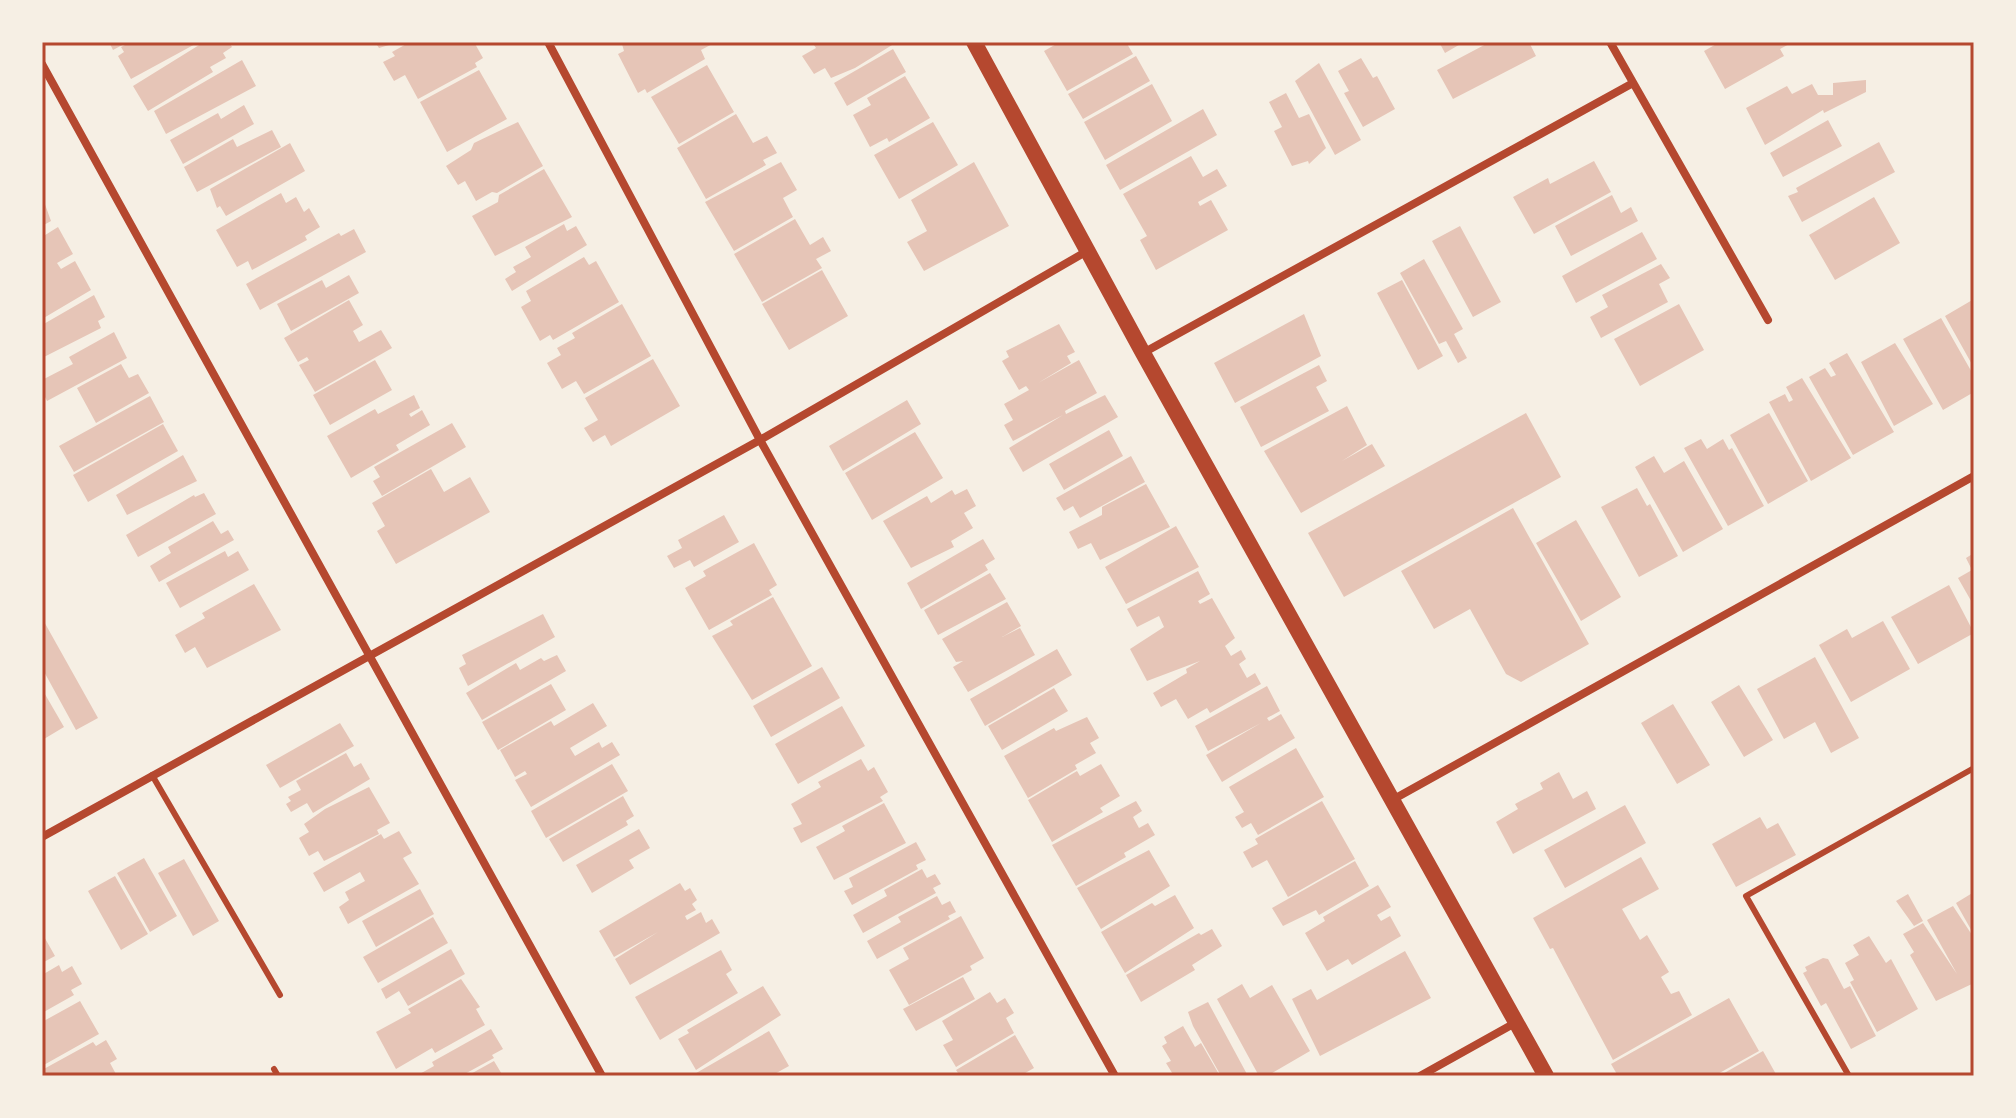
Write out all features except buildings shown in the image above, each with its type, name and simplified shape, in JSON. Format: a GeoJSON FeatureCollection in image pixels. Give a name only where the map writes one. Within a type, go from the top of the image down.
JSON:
{"type":"FeatureCollection","features":[{"type":"Feature","properties":{"kind":"main road"},"geometry":{"type":"LineString","coordinates":[[974,42],[1090,250],[1143,353],[1546,1076]]}},
{"type":"Feature","properties":{"kind":"street"},"geometry":{"type":"LineString","coordinates":[[548,42],[760,440],[1115,1076]]}},
{"type":"Feature","properties":{"kind":"street"},"geometry":{"type":"LineString","coordinates":[[1610,42],[1768,320]]}},
{"type":"Feature","properties":{"kind":"street"},"geometry":{"type":"LineString","coordinates":[[42,64],[602,1076]]}},
{"type":"Feature","properties":{"kind":"street"},"geometry":{"type":"LineString","coordinates":[[1143,353],[1633,83]]}},
{"type":"Feature","properties":{"kind":"street"},"geometry":{"type":"LineString","coordinates":[[42,837],[760,440],[1090,250]]}},
{"type":"Feature","properties":{"kind":"street"},"geometry":{"type":"LineString","coordinates":[[1394,799],[1974,476]]}},
{"type":"Feature","properties":{"kind":"street"},"geometry":{"type":"LineString","coordinates":[[1420,1076],[1515,1023]]}},
{"type":"Feature","properties":{"kind":"lane"},"geometry":{"type":"LineString","coordinates":[[1849,1076],[1746,896],[1974,768]]}},
{"type":"Feature","properties":{"kind":"lane"},"geometry":{"type":"LineString","coordinates":[[152,775],[280,995]]}}]}
